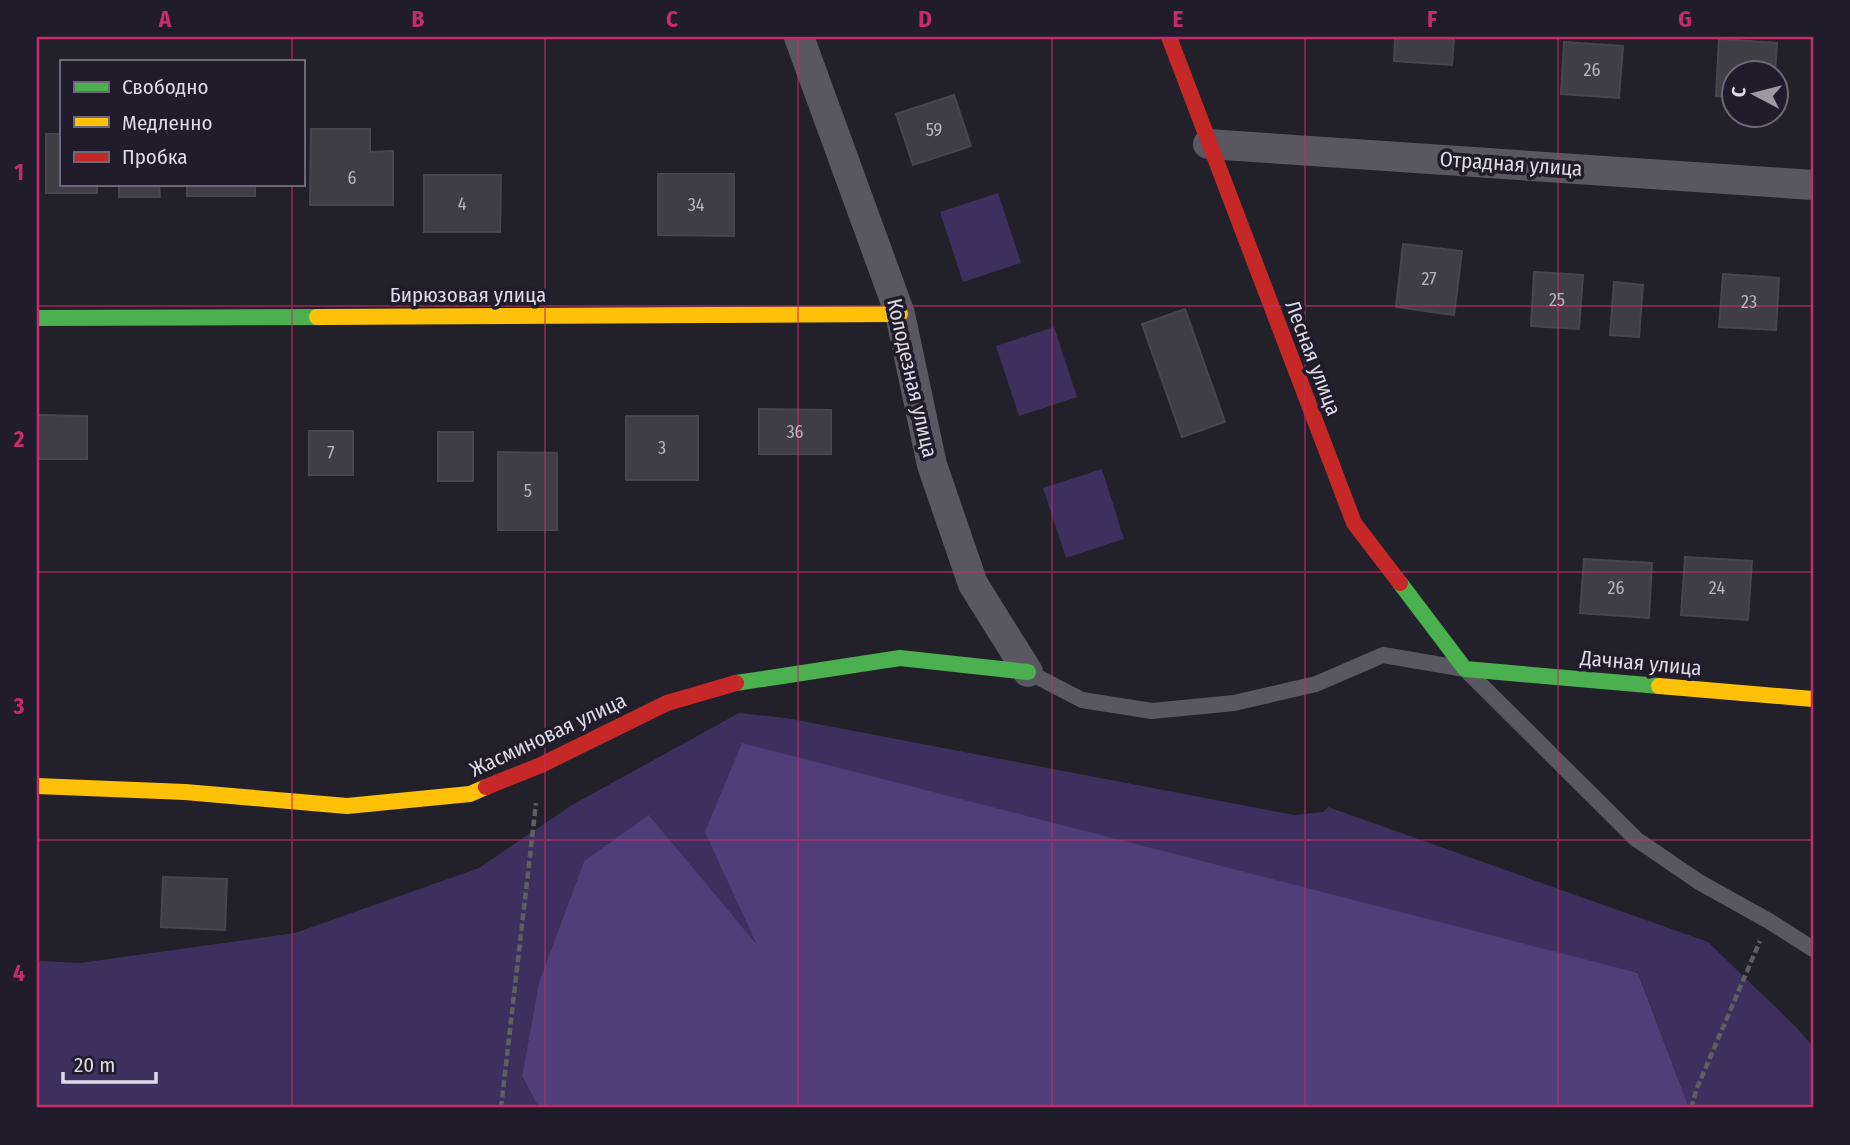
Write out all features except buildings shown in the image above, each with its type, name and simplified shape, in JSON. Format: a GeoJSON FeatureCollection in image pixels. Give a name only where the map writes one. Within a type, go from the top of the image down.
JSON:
{"type":"FeatureCollection","features":[{"type":"Feature","properties":{"kind":"street","name":"Колодезная улица"},"geometry":{"type":"LineString","coordinates":[[799,37],[900,314],[932,465],[973,584],[1028,672]]}},
{"type":"Feature","properties":{"kind":"street","name":"Лесная улица"},"geometry":{"type":"LineString","coordinates":[[1169,37],[1354,523],[1465,669]]}},
{"type":"Feature","properties":{"kind":"street","name":"Отрадная улица"},"geometry":{"type":"LineString","coordinates":[[1208,144],[1813,185]]}},
{"type":"Feature","properties":{"kind":"street","name":"Бирюзовая улица"},"geometry":{"type":"LineString","coordinates":[[37,318],[900,314]]}},
{"type":"Feature","properties":{"kind":"street","name":"Жасминовая улица"},"geometry":{"type":"LineString","coordinates":[[37,786],[186,792],[347,806],[470,794],[541,765],[667,703],[743,681],[900,658],[1028,672]]}},
{"type":"Feature","properties":{"kind":"street","name":"Дачная улица"},"geometry":{"type":"LineString","coordinates":[[1465,669],[1813,699]]}},
{"type":"Feature","properties":{"kind":"lane"},"geometry":{"type":"LineString","coordinates":[[1028,672],[1082,700],[1152,711],[1234,703],[1316,684],[1382,655],[1465,669],[1636,839],[1699,882],[1813,949]]}},
{"type":"Feature","properties":{"kind":"path"},"geometry":{"type":"LineString","coordinates":[[501,1108],[541,765]]}},
{"type":"Feature","properties":{"kind":"path"},"geometry":{"type":"LineString","coordinates":[[1691,1108],[1697,1088],[1769,921]]}},
{"type":"Feature","properties":{"kind":"shaded area"},"geometry":{"type":"Polygon","coordinates":[[[998,193],[1021,263],[963,282],[940,212],[998,193]]]}},
{"type":"Feature","properties":{"kind":"shaded area"},"geometry":{"type":"Polygon","coordinates":[[[1054,327],[1077,397],[1019,416],[996,346],[1054,327]]]}},
{"type":"Feature","properties":{"kind":"shaded area"},"geometry":{"type":"Polygon","coordinates":[[[1102,469],[1124,539],[1066,558],[1043,488],[1102,469]]]}},
{"type":"Feature","properties":{"kind":"shaded area"},"geometry":{"type":"Polygon","coordinates":[[[739,713],[786,718],[1294,815],[1323,812],[1328,807],[1708,942],[1797,1028],[1813,1047],[1813,1108],[1689,1108],[1638,972],[759,949],[650,816],[584,861],[539,982],[522,1076],[539,1108],[37,1108],[37,961],[80,963],[295,933],[479,868],[572,805],[739,713]]]}},
{"type":"Feature","properties":{"kind":"shaded area"},"geometry":{"type":"Polygon","coordinates":[[[742,743],[1638,973],[1689,1108],[539,1108],[522,1076],[539,982],[584,861],[649,815],[757,945],[705,832],[742,743]]]}},
{"type":"Feature","properties":{"kind":"traffic: fast"},"geometry":{"type":"LineString","coordinates":[[37,318],[317,317]]}},
{"type":"Feature","properties":{"kind":"traffic: fast"},"geometry":{"type":"LineString","coordinates":[[1400,583],[1465,669],[1659,686]]}},
{"type":"Feature","properties":{"kind":"traffic: fast"},"geometry":{"type":"LineString","coordinates":[[736,683],[900,658],[1028,672]]}},
{"type":"Feature","properties":{"kind":"traffic: slow"},"geometry":{"type":"LineString","coordinates":[[317,317],[900,314]]}},
{"type":"Feature","properties":{"kind":"traffic: slow"},"geometry":{"type":"LineString","coordinates":[[1659,686],[1813,699]]}},
{"type":"Feature","properties":{"kind":"traffic: slow"},"geometry":{"type":"LineString","coordinates":[[37,786],[185,792],[347,806],[470,794],[486,787]]}},
{"type":"Feature","properties":{"kind":"traffic: jam"},"geometry":{"type":"LineString","coordinates":[[1169,37],[1354,523],[1400,583]]}},
{"type":"Feature","properties":{"kind":"traffic: jam"},"geometry":{"type":"LineString","coordinates":[[486,787],[541,765],[667,703],[736,683]]}}]}
